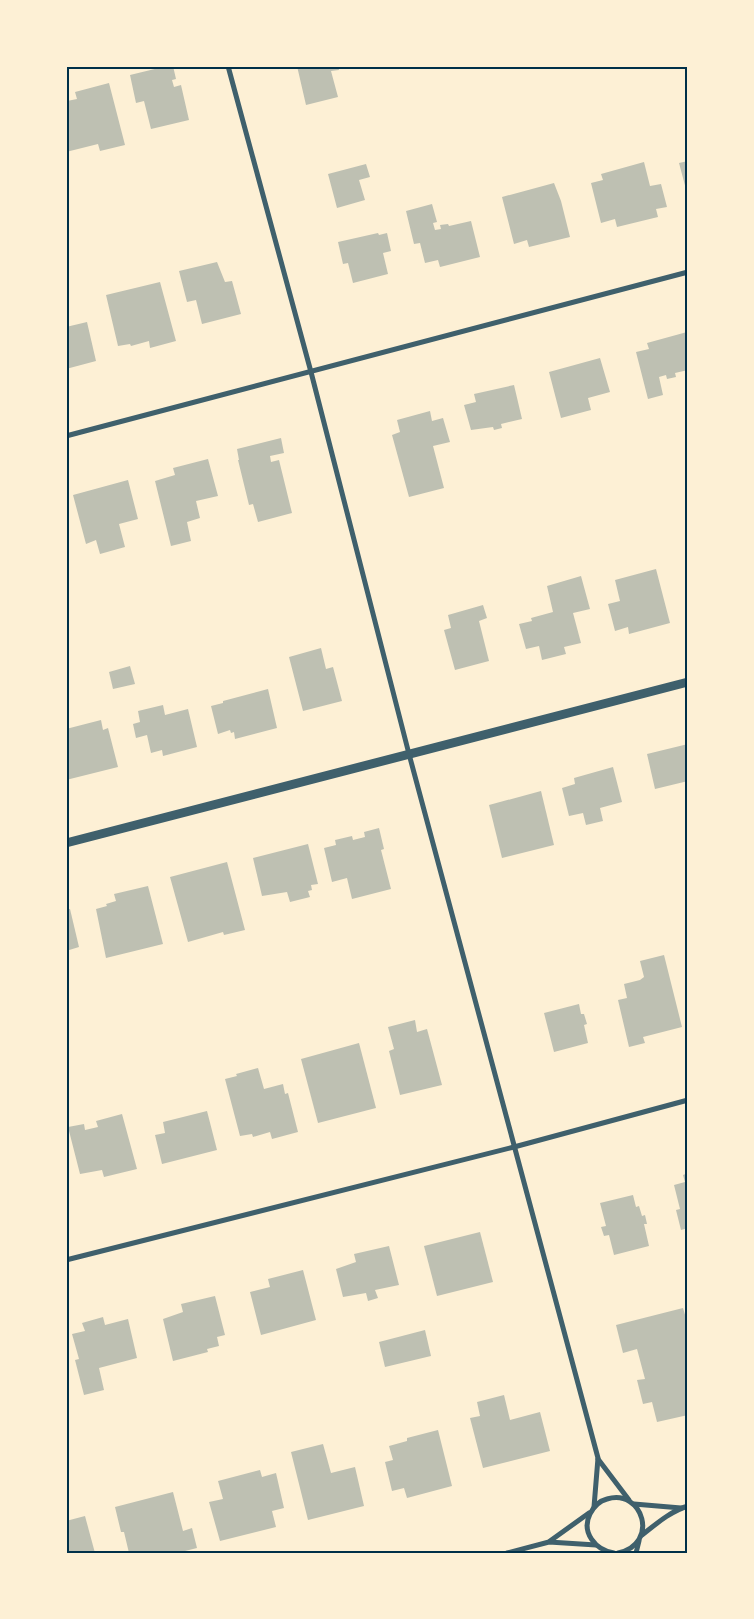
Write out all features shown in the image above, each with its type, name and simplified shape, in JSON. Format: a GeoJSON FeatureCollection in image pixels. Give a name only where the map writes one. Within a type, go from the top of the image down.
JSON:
{"type":"FeatureCollection","features":[{"type":"Feature","properties":{"kind":"street"},"geometry":{"type":"LineString","coordinates":[[228,66],[311,372],[409,754],[598,1458],[593,1509],[587,1524],[588,1534],[599,1549]]}},
{"type":"Feature","properties":{"kind":"street"},"geometry":{"type":"LineString","coordinates":[[66,436],[688,272]]}},
{"type":"Feature","properties":{"kind":"street"},"geometry":{"type":"LineString","coordinates":[[66,843],[688,682]]}},
{"type":"Feature","properties":{"kind":"street"},"geometry":{"type":"LineString","coordinates":[[66,1260],[514,1147],[688,1100]]}},
{"type":"Feature","properties":{"kind":"street"},"geometry":{"type":"LineString","coordinates":[[598,1458],[641,1515],[643,1523],[636,1553]]}},
{"type":"Feature","properties":{"kind":"street"},"geometry":{"type":"LineString","coordinates":[[507,1553],[549,1542],[602,1501],[611,1498],[620,1498],[631,1503],[681,1508]]}},
{"type":"Feature","properties":{"kind":"street"},"geometry":{"type":"LineString","coordinates":[[618,1553],[633,1547],[640,1538],[660,1521],[681,1508],[688,1506]]}},
{"type":"Feature","properties":{"kind":"street"},"geometry":{"type":"LineString","coordinates":[[549,1542],[614,1553]]}},
{"type":"Feature","properties":{"kind":"building"},"geometry":{"type":"Polygon","coordinates":[[[173,66],[176,79],[172,80],[174,87],[181,85],[189,120],[151,129],[144,101],[136,103],[130,75],[173,66]]]}},
{"type":"Feature","properties":{"kind":"building"},"geometry":{"type":"Polygon","coordinates":[[[297,66],[338,66],[339,70],[331,71],[338,97],[306,105],[297,66]]]}},
{"type":"Feature","properties":{"kind":"building"},"geometry":{"type":"Polygon","coordinates":[[[109,83],[125,145],[100,151],[98,144],[66,152],[67,101],[77,99],[75,92],[109,83]]]}},
{"type":"Feature","properties":{"kind":"building"},"geometry":{"type":"Polygon","coordinates":[[[688,161],[688,193],[687,193],[679,163],[688,161]]]}},
{"type":"Feature","properties":{"kind":"building"},"geometry":{"type":"Polygon","coordinates":[[[644,162],[650,186],[661,184],[667,207],[656,209],[658,217],[617,227],[615,219],[601,223],[591,183],[603,180],[601,174],[644,162]]]}},
{"type":"Feature","properties":{"kind":"building"},"geometry":{"type":"Polygon","coordinates":[[[366,164],[370,177],[359,180],[365,200],[337,208],[328,174],[366,164]]]}},
{"type":"Feature","properties":{"kind":"building"},"geometry":{"type":"Polygon","coordinates":[[[554,183],[561,201],[570,237],[529,247],[527,240],[514,244],[502,197],[554,183]]]}},
{"type":"Feature","properties":{"kind":"building"},"geometry":{"type":"Polygon","coordinates":[[[432,204],[437,222],[433,223],[435,230],[441,229],[440,225],[448,224],[449,226],[471,221],[480,257],[440,267],[438,260],[425,263],[420,243],[414,244],[406,211],[432,204]]]}},
{"type":"Feature","properties":{"kind":"building"},"geometry":{"type":"Polygon","coordinates":[[[378,233],[379,235],[387,233],[391,251],[383,253],[388,274],[353,283],[348,263],[343,264],[338,242],[378,233]]]}},
{"type":"Feature","properties":{"kind":"building"},"geometry":{"type":"Polygon","coordinates":[[[217,262],[225,282],[232,281],[241,314],[202,324],[196,300],[187,302],[179,271],[217,262]]]}},
{"type":"Feature","properties":{"kind":"building"},"geometry":{"type":"Polygon","coordinates":[[[160,282],[176,341],[150,348],[149,341],[131,346],[130,344],[118,346],[106,295],[160,282]]]}},
{"type":"Feature","properties":{"kind":"building"},"geometry":{"type":"Polygon","coordinates":[[[87,322],[96,361],[66,369],[66,327],[87,322]]]}},
{"type":"Feature","properties":{"kind":"building"},"geometry":{"type":"Polygon","coordinates":[[[687,332],[688,370],[675,373],[676,377],[667,379],[666,375],[659,377],[663,395],[648,399],[636,352],[649,349],[647,343],[687,332]]]}},
{"type":"Feature","properties":{"kind":"building"},"geometry":{"type":"Polygon","coordinates":[[[600,358],[610,392],[588,398],[591,410],[561,418],[549,372],[600,358]]]}},
{"type":"Feature","properties":{"kind":"building"},"geometry":{"type":"Polygon","coordinates":[[[514,385],[522,419],[501,424],[502,428],[494,430],[493,427],[471,430],[464,405],[476,402],[474,394],[514,385]]]}},
{"type":"Feature","properties":{"kind":"building"},"geometry":{"type":"Polygon","coordinates":[[[430,411],[432,421],[443,418],[450,442],[433,446],[444,488],[409,497],[392,435],[400,432],[397,420],[430,411]]]}},
{"type":"Feature","properties":{"kind":"building"},"geometry":{"type":"Polygon","coordinates":[[[281,438],[284,453],[270,456],[271,462],[279,460],[292,513],[258,522],[253,504],[249,505],[237,449],[281,438]]]}},
{"type":"Feature","properties":{"kind":"building"},"geometry":{"type":"Polygon","coordinates":[[[208,459],[218,496],[196,501],[200,518],[187,522],[191,541],[171,546],[155,481],[175,475],[173,468],[208,459]]]}},
{"type":"Feature","properties":{"kind":"building"},"geometry":{"type":"Polygon","coordinates":[[[128,480],[138,519],[119,524],[125,547],[100,554],[96,540],[86,544],[73,495],[128,480]]]}},
{"type":"Feature","properties":{"kind":"building"},"geometry":{"type":"Polygon","coordinates":[[[656,569],[670,623],[629,634],[628,627],[615,631],[608,604],[620,601],[615,580],[656,569]]]}},
{"type":"Feature","properties":{"kind":"building"},"geometry":{"type":"Polygon","coordinates":[[[581,576],[590,609],[573,613],[581,643],[564,647],[566,654],[542,660],[539,646],[526,649],[519,624],[532,621],[531,618],[553,612],[547,586],[581,576]]]}},
{"type":"Feature","properties":{"kind":"building"},"geometry":{"type":"Polygon","coordinates":[[[483,605],[487,618],[479,621],[489,661],[455,670],[444,630],[451,628],[448,615],[483,605]]]}},
{"type":"Feature","properties":{"kind":"building"},"geometry":{"type":"Polygon","coordinates":[[[321,648],[326,669],[333,667],[342,701],[303,711],[289,657],[321,648]]]}},
{"type":"Feature","properties":{"kind":"building"},"geometry":{"type":"Polygon","coordinates":[[[130,666],[135,684],[113,689],[109,672],[130,666]]]}},
{"type":"Feature","properties":{"kind":"building"},"geometry":{"type":"Polygon","coordinates":[[[268,689],[277,728],[235,739],[234,732],[231,733],[230,730],[218,734],[211,706],[268,689]]]}},
{"type":"Feature","properties":{"kind":"building"},"geometry":{"type":"Polygon","coordinates":[[[163,705],[165,715],[188,709],[197,747],[163,756],[162,750],[151,753],[147,735],[136,738],[133,724],[140,722],[138,711],[163,705]]]}},
{"type":"Feature","properties":{"kind":"building"},"geometry":{"type":"Polygon","coordinates":[[[101,720],[103,730],[108,728],[118,767],[66,780],[66,729],[101,720]]]}},
{"type":"Feature","properties":{"kind":"building"},"geometry":{"type":"Polygon","coordinates":[[[688,744],[688,781],[655,789],[647,754],[688,744]]]}},
{"type":"Feature","properties":{"kind":"building"},"geometry":{"type":"Polygon","coordinates":[[[613,767],[622,802],[600,808],[603,821],[586,825],[583,813],[569,816],[562,788],[575,784],[574,778],[613,767]]]}},
{"type":"Feature","properties":{"kind":"building"},"geometry":{"type":"Polygon","coordinates":[[[541,791],[554,845],[502,858],[489,805],[541,791]]]}},
{"type":"Feature","properties":{"kind":"building"},"geometry":{"type":"Polygon","coordinates":[[[379,828],[384,849],[381,850],[391,889],[352,899],[347,878],[332,882],[324,848],[336,845],[335,840],[352,836],[353,840],[365,837],[364,832],[379,828]]]}},
{"type":"Feature","properties":{"kind":"building"},"geometry":{"type":"Polygon","coordinates":[[[308,844],[318,884],[311,885],[312,890],[308,891],[310,897],[290,902],[287,892],[262,896],[253,858],[308,844]]]}},
{"type":"Feature","properties":{"kind":"building"},"geometry":{"type":"Polygon","coordinates":[[[227,862],[245,930],[224,935],[223,932],[188,942],[170,877],[227,862]]]}},
{"type":"Feature","properties":{"kind":"building"},"geometry":{"type":"Polygon","coordinates":[[[148,886],[163,944],[106,958],[96,909],[116,901],[114,894],[148,886]]]}},
{"type":"Feature","properties":{"kind":"building"},"geometry":{"type":"Polygon","coordinates":[[[66,909],[70,909],[79,947],[66,951],[66,909]]]}},
{"type":"Feature","properties":{"kind":"building"},"geometry":{"type":"Polygon","coordinates":[[[664,955],[682,1027],[643,1037],[645,1043],[629,1047],[618,1000],[627,998],[624,984],[640,980],[644,977],[640,961],[664,955]]]}},
{"type":"Feature","properties":{"kind":"building"},"geometry":{"type":"Polygon","coordinates":[[[579,1004],[581,1014],[584,1014],[587,1024],[584,1025],[588,1043],[554,1052],[544,1013],[579,1004]]]}},
{"type":"Feature","properties":{"kind":"building"},"geometry":{"type":"Polygon","coordinates":[[[415,1020],[417,1032],[427,1029],[442,1085],[400,1095],[389,1051],[394,1049],[388,1027],[415,1020]]]}},
{"type":"Feature","properties":{"kind":"building"},"geometry":{"type":"Polygon","coordinates":[[[359,1043],[376,1108],[318,1123],[301,1059],[359,1043]]]}},
{"type":"Feature","properties":{"kind":"building"},"geometry":{"type":"Polygon","coordinates":[[[258,1068],[264,1089],[283,1084],[285,1094],[288,1093],[298,1132],[272,1139],[270,1132],[253,1137],[252,1134],[240,1136],[225,1079],[258,1068]]]}},
{"type":"Feature","properties":{"kind":"building"},"geometry":{"type":"Polygon","coordinates":[[[207,1111],[217,1150],[162,1164],[155,1135],[165,1133],[163,1122],[207,1111]]]}},
{"type":"Feature","properties":{"kind":"building"},"geometry":{"type":"Polygon","coordinates":[[[122,1114],[137,1169],[104,1177],[102,1170],[80,1174],[68,1127],[84,1124],[85,1130],[98,1127],[96,1121],[122,1114]]]}},
{"type":"Feature","properties":{"kind":"building"},"geometry":{"type":"Polygon","coordinates":[[[688,1173],[688,1228],[681,1230],[676,1210],[680,1209],[674,1185],[685,1182],[683,1175],[688,1173]]]}},
{"type":"Feature","properties":{"kind":"building"},"geometry":{"type":"Polygon","coordinates":[[[633,1195],[636,1207],[639,1206],[642,1216],[645,1215],[647,1224],[644,1224],[649,1246],[614,1255],[609,1235],[604,1236],[601,1227],[606,1226],[600,1203],[633,1195]]]}},
{"type":"Feature","properties":{"kind":"building"},"geometry":{"type":"Polygon","coordinates":[[[480,1232],[493,1282],[437,1296],[424,1246],[480,1232]]]}},
{"type":"Feature","properties":{"kind":"building"},"geometry":{"type":"Polygon","coordinates":[[[389,1246],[399,1285],[375,1290],[378,1298],[368,1301],[366,1293],[343,1297],[336,1269],[356,1262],[354,1254],[389,1246]]]}},
{"type":"Feature","properties":{"kind":"building"},"geometry":{"type":"Polygon","coordinates":[[[303,1270],[316,1320],[261,1335],[250,1292],[270,1287],[268,1279],[303,1270]]]}},
{"type":"Feature","properties":{"kind":"building"},"geometry":{"type":"Polygon","coordinates":[[[215,1296],[225,1335],[217,1337],[219,1346],[207,1349],[208,1352],[173,1361],[163,1319],[183,1312],[181,1304],[215,1296]]]}},
{"type":"Feature","properties":{"kind":"building"},"geometry":{"type":"Polygon","coordinates":[[[683,1308],[688,1325],[688,1415],[657,1422],[652,1402],[643,1404],[637,1380],[645,1379],[637,1349],[623,1353],[616,1325],[683,1308]]]}},
{"type":"Feature","properties":{"kind":"building"},"geometry":{"type":"Polygon","coordinates":[[[103,1317],[105,1325],[128,1319],[137,1358],[99,1368],[104,1390],[84,1395],[75,1360],[79,1359],[72,1334],[85,1331],[82,1323],[103,1317]]]}},
{"type":"Feature","properties":{"kind":"building"},"geometry":{"type":"Polygon","coordinates":[[[425,1330],[431,1356],[385,1367],[379,1342],[425,1330]]]}},
{"type":"Feature","properties":{"kind":"building"},"geometry":{"type":"Polygon","coordinates":[[[504,1395],[510,1420],[540,1412],[550,1451],[483,1468],[470,1418],[480,1416],[477,1402],[504,1395]]]}},
{"type":"Feature","properties":{"kind":"building"},"geometry":{"type":"Polygon","coordinates":[[[438,1430],[452,1486],[407,1498],[404,1488],[392,1491],[385,1462],[393,1460],[389,1446],[407,1441],[407,1438],[438,1430]]]}},
{"type":"Feature","properties":{"kind":"building"},"geometry":{"type":"Polygon","coordinates":[[[323,1444],[331,1473],[355,1467],[364,1506],[308,1520],[291,1452],[323,1444]]]}},
{"type":"Feature","properties":{"kind":"building"},"geometry":{"type":"Polygon","coordinates":[[[260,1470],[262,1477],[276,1473],[284,1508],[272,1511],[276,1527],[220,1541],[209,1502],[223,1499],[218,1481],[260,1470]]]}},
{"type":"Feature","properties":{"kind":"building"},"geometry":{"type":"Polygon","coordinates":[[[173,1492],[183,1531],[192,1528],[197,1548],[177,1553],[129,1553],[124,1532],[121,1532],[115,1507],[173,1492]]]}},
{"type":"Feature","properties":{"kind":"building"},"geometry":{"type":"Polygon","coordinates":[[[85,1516],[95,1553],[66,1553],[66,1521],[85,1516]]]}}]}
